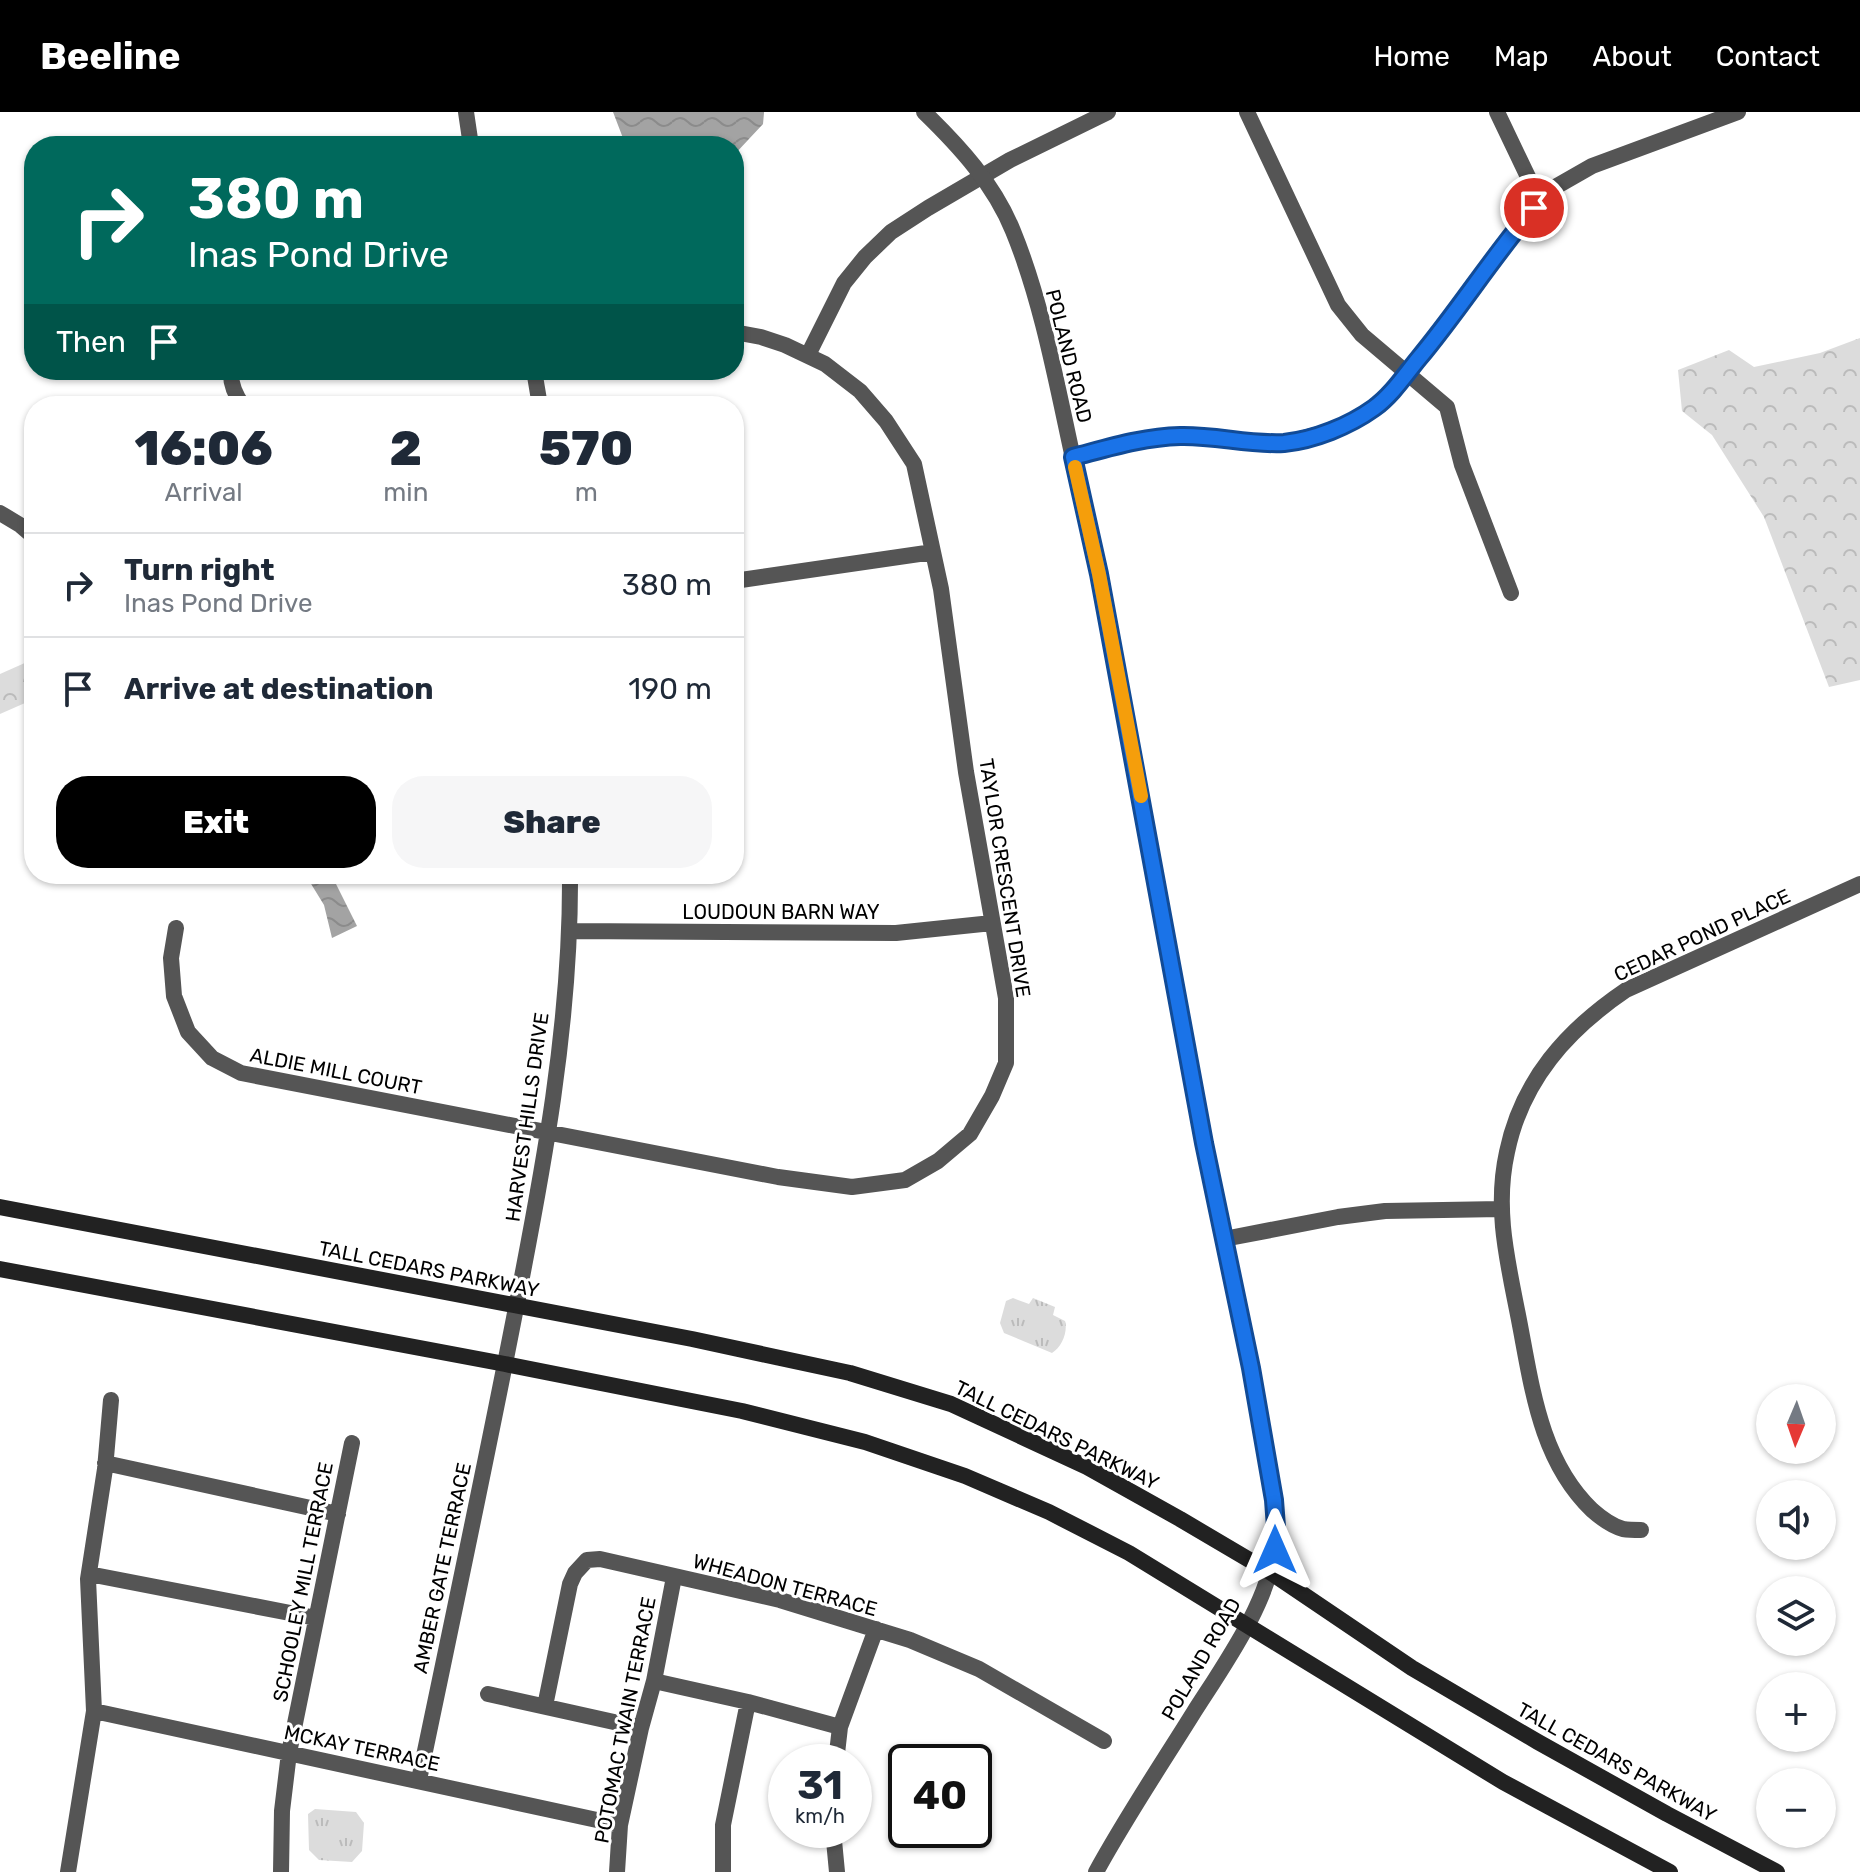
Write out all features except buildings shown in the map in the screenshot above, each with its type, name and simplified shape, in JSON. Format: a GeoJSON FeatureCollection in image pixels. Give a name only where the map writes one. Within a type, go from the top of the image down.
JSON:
{"type":"FeatureCollection","features":[{"type":"Feature","properties":{"kind":"main road","name":"TALL CEDARS PARKWAY"},"geometry":{"type":"LineString","coordinates":[[0,1207],[692,1339],[850,1373],[951,1404],[1087,1467],[1180,1519],[1270,1572],[1412,1668],[1589,1771],[1777,1872]]}},
{"type":"Feature","properties":{"kind":"main road"},"geometry":{"type":"LineString","coordinates":[[0,1269],[742,1411],[865,1442],[965,1476],[1049,1512],[1129,1553],[1503,1782],[1670,1872]]}},
{"type":"Feature","properties":{"kind":"street"},"geometry":{"type":"LineString","coordinates":[[466,112],[470,136]]}},
{"type":"Feature","properties":{"kind":"street","name":"POLAND ROAD"},"geometry":{"type":"LineString","coordinates":[[924,112],[953,140],[982,176],[1012,229],[1031,283],[1050,355],[1099,574],[1192,1080],[1251,1368],[1274,1500],[1275,1550],[1270,1572],[1247,1626],[1096,1872]]}},
{"type":"Feature","properties":{"kind":"street"},"geometry":{"type":"LineString","coordinates":[[808,355],[844,283],[891,232],[1013,158],[1108,112]]}},
{"type":"Feature","properties":{"kind":"street"},"geometry":{"type":"LineString","coordinates":[[1247,112],[1338,305],[1362,335],[1447,407],[1462,465],[1511,593]]}},
{"type":"Feature","properties":{"kind":"street"},"geometry":{"type":"LineString","coordinates":[[1497,112],[1540,202]]}},
{"type":"Feature","properties":{"kind":"street"},"geometry":{"type":"LineString","coordinates":[[1073,457],[1149,438],[1194,436],[1285,443],[1330,431],[1358,418],[1376,407],[1407,373],[1516,229],[1557,186],[1592,166],[1738,112]]}},
{"type":"Feature","properties":{"kind":"street","name":"TAYLOR CRESCENT DRIVE"},"geometry":{"type":"LineString","coordinates":[[549,1132],[778,1177],[852,1187],[905,1180],[938,1161],[970,1134],[992,1096],[1006,1063],[1006,998],[966,772],[941,589],[914,464],[886,421],[860,391],[825,364],[761,337],[744,334]]}},
{"type":"Feature","properties":{"kind":"street"},"geometry":{"type":"LineString","coordinates":[[0,513],[24,528]]}},
{"type":"Feature","properties":{"kind":"street"},"geometry":{"type":"LineString","coordinates":[[744,580],[933,552]]}},
{"type":"Feature","properties":{"kind":"street","name":"HARVEST HILLS DRIVE"},"geometry":{"type":"LineString","coordinates":[[505,1364],[549,1132],[570,931],[570,884]]}},
{"type":"Feature","properties":{"kind":"street","name":"CEDAR POND PLACE"},"geometry":{"type":"LineString","coordinates":[[1641,1530],[1621,1529],[1601,1518],[1579,1497],[1560,1468],[1545,1436],[1532,1387],[1502,1232],[1502,1185],[1507,1151],[1517,1118],[1531,1087],[1550,1058],[1572,1032],[1598,1009],[1626,990],[1860,884]]}},
{"type":"Feature","properties":{"kind":"street","name":"LOUDOUN BARN WAY"},"geometry":{"type":"LineString","coordinates":[[570,931],[896,933],[992,923]]}},
{"type":"Feature","properties":{"kind":"street","name":"ALDIE MILL COURT"},"geometry":{"type":"LineString","coordinates":[[176,928],[171,958],[174,996],[188,1032],[212,1058],[241,1073],[549,1132]]}},
{"type":"Feature","properties":{"kind":"street"},"geometry":{"type":"LineString","coordinates":[[1224,1239],[1385,1211],[1501,1209]]}},
{"type":"Feature","properties":{"kind":"street","name":"AMBER GATE TERRACE"},"geometry":{"type":"LineString","coordinates":[[419,1780],[505,1364]]}},
{"type":"Feature","properties":{"kind":"street"},"geometry":{"type":"LineString","coordinates":[[68,1872],[94,1711],[89,1574],[111,1400]]}},
{"type":"Feature","properties":{"kind":"street","name":"SCHOOLEY MILL TERRACE"},"geometry":{"type":"LineString","coordinates":[[281,1872],[282,1811],[289,1753],[352,1443]]}},
{"type":"Feature","properties":{"kind":"street"},"geometry":{"type":"LineString","coordinates":[[105,1463],[338,1514]]}},
{"type":"Feature","properties":{"kind":"street","name":"WHEADON TERRACE"},"geometry":{"type":"LineString","coordinates":[[545,1706],[570,1584],[587,1560],[600,1559],[780,1600],[910,1640],[979,1669],[1104,1741]]}},
{"type":"Feature","properties":{"kind":"street"},"geometry":{"type":"LineString","coordinates":[[89,1574],[316,1618]]}},
{"type":"Feature","properties":{"kind":"street","name":"POTOMAC TWAIN TERRACE"},"geometry":{"type":"LineString","coordinates":[[617,1872],[620,1825],[654,1681],[674,1577]]}},
{"type":"Feature","properties":{"kind":"street"},"geometry":{"type":"LineString","coordinates":[[838,1744],[840,1727],[876,1629]]}},
{"type":"Feature","properties":{"kind":"street"},"geometry":{"type":"LineString","coordinates":[[654,1681],[840,1727]]}},
{"type":"Feature","properties":{"kind":"street"},"geometry":{"type":"LineString","coordinates":[[488,1694],[641,1728]]}},
{"type":"Feature","properties":{"kind":"street"},"geometry":{"type":"LineString","coordinates":[[723,1872],[723,1825],[748,1702]]}},
{"type":"Feature","properties":{"kind":"street","name":"MCKAY TERRACE"},"geometry":{"type":"LineString","coordinates":[[94,1711],[620,1825]]}},
{"type":"Feature","properties":{"kind":"street"},"geometry":{"type":"LineString","coordinates":[[835,1848],[837,1872]]}},
{"type":"Feature","properties":{"kind":"green space"},"geometry":{"type":"Polygon","coordinates":[[[1860,338],[1860,680],[1829,687],[1764,517],[1712,435],[1682,411],[1678,370],[1729,350],[1754,367],[1820,353],[1860,338]]]}},
{"type":"Feature","properties":{"kind":"green space"},"geometry":{"type":"Polygon","coordinates":[[[24,663],[24,703],[0,714],[0,674],[24,663]]]}},
{"type":"Feature","properties":{"kind":"green space"},"geometry":{"type":"Polygon","coordinates":[[[1013,1298],[1029,1304],[1033,1298],[1055,1307],[1053,1315],[1065,1321],[1066,1325],[1063,1339],[1056,1350],[1052,1353],[1004,1333],[1000,1323],[1006,1301],[1013,1298]]]}},
{"type":"Feature","properties":{"kind":"green space"},"geometry":{"type":"Polygon","coordinates":[[[315,1809],[356,1812],[364,1823],[362,1851],[352,1862],[319,1860],[309,1850],[308,1814],[315,1809]]]}},
{"type":"Feature","properties":{"kind":"water"},"geometry":{"type":"Polygon","coordinates":[[[613,112],[764,112],[763,124],[744,144],[744,136],[622,136],[613,112]]]}},
{"type":"Feature","properties":{"kind":"water"},"geometry":{"type":"Polygon","coordinates":[[[311,884],[336,884],[357,926],[332,938],[324,905],[311,884]]]}},
{"type":"Feature","properties":{"kind":"slow traffic"},"geometry":{"type":"LineString","coordinates":[[1075,467],[1099,574],[1141,796]]}},
{"type":"Feature","properties":{"kind":"route"},"geometry":{"type":"LineString","coordinates":[[1275,1550],[1274,1500],[1251,1368],[1204,1143],[1099,574],[1073,457],[1149,438],[1181,436],[1285,443],[1330,431],[1358,418],[1376,407],[1428,348],[1534,208]]}}]}
